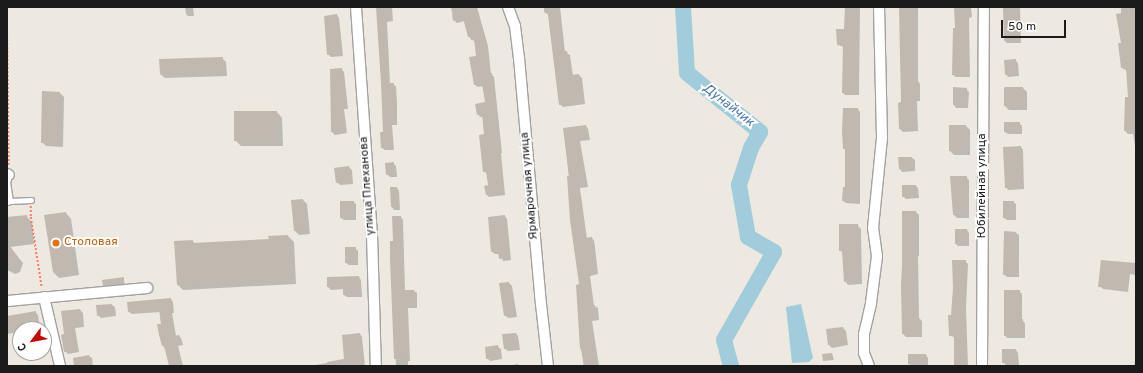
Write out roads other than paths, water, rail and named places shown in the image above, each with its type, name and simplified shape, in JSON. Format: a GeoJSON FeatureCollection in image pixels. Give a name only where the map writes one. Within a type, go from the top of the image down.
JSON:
{"type":"FeatureCollection","features":[{"type":"Feature","properties":{"kind":"street","name":"улица Плеханова"},"geometry":{"type":"LineString","coordinates":[[356,7],[372,235],[376,366]]}},
{"type":"Feature","properties":{"kind":"street","name":"Ярмарочная улица"},"geometry":{"type":"LineString","coordinates":[[508,7],[515,26],[519,58],[540,294],[548,366]]}},
{"type":"Feature","properties":{"kind":"street"},"geometry":{"type":"LineString","coordinates":[[869,366],[864,353],[864,334],[872,303],[877,256],[873,228],[882,138],[879,7]]}},
{"type":"Feature","properties":{"kind":"street","name":"Юбилейная улица"},"geometry":{"type":"LineString","coordinates":[[982,366],[984,7]]}},
{"type":"Feature","properties":{"kind":"street"},"geometry":{"type":"LineString","coordinates":[[7,301],[147,288]]}},
{"type":"Feature","properties":{"kind":"street"},"geometry":{"type":"LineString","coordinates":[[44,297],[60,366]]}},
{"type":"Feature","properties":{"kind":"lane"},"geometry":{"type":"LineString","coordinates":[[8,175],[7,183],[9,201],[31,200]]}},
{"type":"Feature","properties":{"kind":"water"},"geometry":{"type":"Polygon","coordinates":[[[801,304],[813,358],[809,362],[792,363],[786,307],[801,304]]]}},
{"type":"Feature","properties":{"kind":"waterway","name":"Дунайчик"},"geometry":{"type":"LineString","coordinates":[[683,7],[687,73],[760,132],[751,148],[739,185],[748,237],[774,252],[724,340],[731,366]]}},
{"type":"Feature","properties":{"kind":"place","name":"Столовая"},"geometry":{"type":"Point","coordinates":[56,243]}}]}
